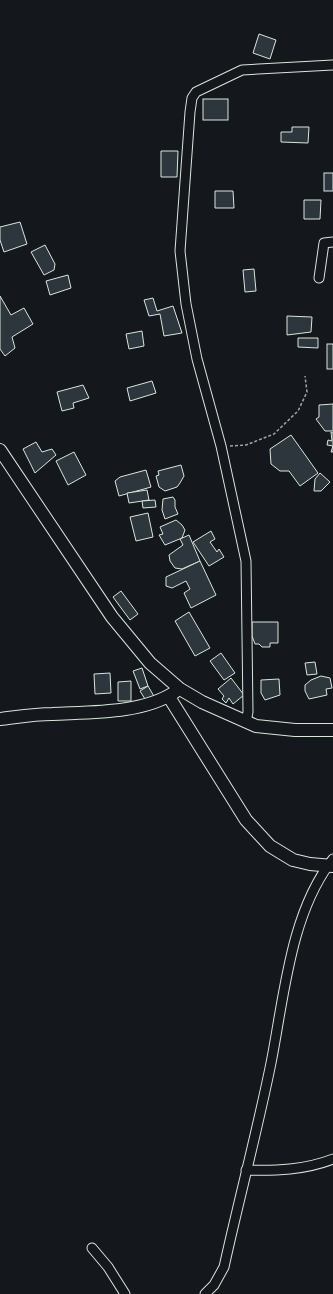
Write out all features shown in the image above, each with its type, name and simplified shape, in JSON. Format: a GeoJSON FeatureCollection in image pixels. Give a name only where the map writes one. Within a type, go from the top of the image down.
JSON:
{"type":"FeatureCollection","features":[{"type":"Feature","properties":{"kind":"main road"},"geometry":{"type":"LineString","coordinates":[[0,450],[112,618],[150,663],[180,689],[202,702],[256,726],[295,730],[333,730]]}},
{"type":"Feature","properties":{"kind":"main road"},"geometry":{"type":"LineString","coordinates":[[0,718],[113,710],[144,705],[169,697],[180,689]]}},
{"type":"Feature","properties":{"kind":"main road"},"geometry":{"type":"LineString","coordinates":[[169,697],[246,820],[270,846],[293,860],[310,864],[331,863]]}},
{"type":"Feature","properties":{"kind":"street"},"geometry":{"type":"LineString","coordinates":[[246,722],[248,712],[246,561],[221,446],[194,345],[186,304],[180,251],[192,98],[196,92],[242,70],[333,65]]}},
{"type":"Feature","properties":{"kind":"street"},"geometry":{"type":"LineString","coordinates":[[318,278],[324,243],[333,242]]}},
{"type":"Feature","properties":{"kind":"street"},"geometry":{"type":"LineString","coordinates":[[204,1294],[214,1290],[224,1267],[271,1063],[284,990],[296,935],[315,888],[331,863]]}},
{"type":"Feature","properties":{"kind":"street"},"geometry":{"type":"LineString","coordinates":[[246,1170],[268,1171],[297,1168],[333,1159]]}},
{"type":"Feature","properties":{"kind":"street"},"geometry":{"type":"LineString","coordinates":[[92,1248],[108,1267],[124,1294]]}},
{"type":"Feature","properties":{"kind":"path"},"geometry":{"type":"LineString","coordinates":[[221,446],[246,445],[274,434],[298,412],[307,392],[305,376]]}},
{"type":"Feature","properties":{"kind":"building"},"geometry":{"type":"Polygon","coordinates":[[[259,34],[276,40],[270,59],[253,53],[259,34]]]}},
{"type":"Feature","properties":{"kind":"building"},"geometry":{"type":"Polygon","coordinates":[[[203,99],[228,99],[228,120],[203,120],[203,99]]]}},
{"type":"Feature","properties":{"kind":"building"},"geometry":{"type":"Polygon","coordinates":[[[292,127],[309,127],[308,143],[281,142],[281,132],[292,132],[292,127]]]}},
{"type":"Feature","properties":{"kind":"building"},"geometry":{"type":"Polygon","coordinates":[[[161,151],[178,151],[177,177],[161,177],[161,151]]]}},
{"type":"Feature","properties":{"kind":"building"},"geometry":{"type":"Polygon","coordinates":[[[324,173],[333,173],[333,191],[324,191],[324,173]]]}},
{"type":"Feature","properties":{"kind":"building"},"geometry":{"type":"Polygon","coordinates":[[[215,191],[233,191],[234,208],[215,208],[215,191]]]}},
{"type":"Feature","properties":{"kind":"building"},"geometry":{"type":"Polygon","coordinates":[[[304,200],[321,200],[320,219],[304,219],[304,200]]]}},
{"type":"Feature","properties":{"kind":"building"},"geometry":{"type":"Polygon","coordinates":[[[20,222],[27,244],[4,252],[0,240],[0,227],[20,222]]]}},
{"type":"Feature","properties":{"kind":"building"},"geometry":{"type":"Polygon","coordinates":[[[45,245],[55,264],[54,270],[44,275],[31,252],[45,245]]]}},
{"type":"Feature","properties":{"kind":"building"},"geometry":{"type":"Polygon","coordinates":[[[254,269],[256,291],[245,292],[243,270],[254,269]]]}},
{"type":"Feature","properties":{"kind":"building"},"geometry":{"type":"Polygon","coordinates":[[[68,275],[71,288],[50,295],[46,281],[68,275]]]}},
{"type":"Feature","properties":{"kind":"building"},"geometry":{"type":"Polygon","coordinates":[[[0,296],[11,315],[24,308],[33,324],[12,337],[15,348],[5,356],[0,349],[0,296]]]}},
{"type":"Feature","properties":{"kind":"building"},"geometry":{"type":"Polygon","coordinates":[[[153,298],[157,311],[173,306],[182,333],[164,336],[160,314],[149,316],[144,300],[153,298]]]}},
{"type":"Feature","properties":{"kind":"building"},"geometry":{"type":"Polygon","coordinates":[[[287,316],[312,317],[311,332],[287,335],[287,316]]]}},
{"type":"Feature","properties":{"kind":"building"},"geometry":{"type":"Polygon","coordinates":[[[142,331],[144,346],[129,349],[126,334],[142,331]]]}},
{"type":"Feature","properties":{"kind":"building"},"geometry":{"type":"Polygon","coordinates":[[[298,338],[318,338],[318,348],[298,347],[298,338]]]}},
{"type":"Feature","properties":{"kind":"building"},"geometry":{"type":"Polygon","coordinates":[[[327,344],[333,344],[333,369],[327,369],[327,344]]]}},
{"type":"Feature","properties":{"kind":"building"},"geometry":{"type":"Polygon","coordinates":[[[152,381],[156,393],[130,401],[127,388],[152,381]]]}},
{"type":"Feature","properties":{"kind":"building"},"geometry":{"type":"Polygon","coordinates":[[[83,385],[89,398],[73,403],[74,408],[62,411],[57,392],[83,385]]]}},
{"type":"Feature","properties":{"kind":"building"},"geometry":{"type":"Polygon","coordinates":[[[333,404],[333,431],[325,431],[316,419],[319,417],[319,405],[333,404]]]}},
{"type":"Feature","properties":{"kind":"building"},"geometry":{"type":"Polygon","coordinates":[[[331,432],[333,433],[333,446],[327,445],[328,440],[332,441],[331,432]]]}},
{"type":"Feature","properties":{"kind":"building"},"geometry":{"type":"Polygon","coordinates":[[[291,435],[318,473],[300,486],[289,471],[280,471],[271,464],[270,449],[291,435]]]}},
{"type":"Feature","properties":{"kind":"building"},"geometry":{"type":"Polygon","coordinates":[[[36,442],[42,452],[52,449],[56,455],[35,473],[23,449],[36,442]]]}},
{"type":"Feature","properties":{"kind":"building"},"geometry":{"type":"Polygon","coordinates":[[[74,452],[86,475],[68,485],[56,461],[74,452]]]}},
{"type":"Feature","properties":{"kind":"building"},"geometry":{"type":"Polygon","coordinates":[[[181,465],[184,476],[177,487],[165,491],[159,487],[156,476],[159,475],[158,471],[181,465]]]}},
{"type":"Feature","properties":{"kind":"building"},"geometry":{"type":"Polygon","coordinates":[[[146,470],[151,487],[119,496],[115,481],[120,477],[146,470]]]}},
{"type":"Feature","properties":{"kind":"building"},"geometry":{"type":"Polygon","coordinates":[[[320,473],[330,482],[321,491],[314,491],[315,479],[320,473]]]}},
{"type":"Feature","properties":{"kind":"building"},"geometry":{"type":"Polygon","coordinates":[[[147,490],[149,500],[129,503],[127,493],[147,490]]]}},
{"type":"Feature","properties":{"kind":"building"},"geometry":{"type":"Polygon","coordinates":[[[173,497],[178,514],[165,519],[162,510],[163,499],[173,497]]]}},
{"type":"Feature","properties":{"kind":"building"},"geometry":{"type":"Polygon","coordinates":[[[155,500],[156,507],[143,508],[142,501],[155,500]]]}},
{"type":"Feature","properties":{"kind":"building"},"geometry":{"type":"Polygon","coordinates":[[[148,513],[153,537],[136,541],[130,517],[148,513]]]}},
{"type":"Feature","properties":{"kind":"building"},"geometry":{"type":"Polygon","coordinates":[[[176,520],[185,530],[182,538],[165,545],[159,535],[163,534],[160,527],[176,520]]]}},
{"type":"Feature","properties":{"kind":"building"},"geometry":{"type":"Polygon","coordinates":[[[211,531],[215,539],[210,542],[217,552],[219,549],[224,557],[209,566],[193,542],[211,531]]]}},
{"type":"Feature","properties":{"kind":"building"},"geometry":{"type":"Polygon","coordinates":[[[189,535],[200,561],[182,569],[175,568],[170,561],[169,555],[183,545],[180,539],[189,535]]]}},
{"type":"Feature","properties":{"kind":"building"},"geometry":{"type":"Polygon","coordinates":[[[200,561],[216,595],[191,608],[184,593],[190,589],[186,581],[172,588],[166,586],[166,577],[200,561]]]}},
{"type":"Feature","properties":{"kind":"building"},"geometry":{"type":"Polygon","coordinates":[[[121,591],[138,614],[130,620],[113,597],[121,591]]]}},
{"type":"Feature","properties":{"kind":"building"},"geometry":{"type":"Polygon","coordinates":[[[189,612],[210,648],[195,656],[175,621],[189,612]]]}},
{"type":"Feature","properties":{"kind":"building"},"geometry":{"type":"Polygon","coordinates":[[[252,622],[278,622],[278,643],[270,643],[270,647],[262,647],[259,644],[255,644],[252,636],[252,622]]]}},
{"type":"Feature","properties":{"kind":"building"},"geometry":{"type":"Polygon","coordinates":[[[221,653],[235,673],[224,680],[210,661],[221,653]]]}},
{"type":"Feature","properties":{"kind":"building"},"geometry":{"type":"Polygon","coordinates":[[[315,662],[317,674],[307,675],[305,663],[315,662]]]}},
{"type":"Feature","properties":{"kind":"building"},"geometry":{"type":"Polygon","coordinates":[[[142,668],[148,686],[140,689],[133,671],[142,668]]]}},
{"type":"Feature","properties":{"kind":"building"},"geometry":{"type":"Polygon","coordinates":[[[110,673],[111,693],[95,694],[94,674],[110,673]]]}},
{"type":"Feature","properties":{"kind":"building"},"geometry":{"type":"Polygon","coordinates":[[[321,676],[330,678],[332,688],[326,689],[327,695],[309,699],[305,691],[305,685],[311,680],[321,676]]]}},
{"type":"Feature","properties":{"kind":"building"},"geometry":{"type":"Polygon","coordinates":[[[231,678],[244,695],[233,704],[229,698],[226,703],[222,699],[224,696],[218,689],[231,678]]]}},
{"type":"Feature","properties":{"kind":"building"},"geometry":{"type":"Polygon","coordinates":[[[279,679],[280,695],[265,700],[261,693],[261,680],[279,679]]]}},
{"type":"Feature","properties":{"kind":"building"},"geometry":{"type":"Polygon","coordinates":[[[131,681],[131,701],[118,701],[118,682],[131,681]]]}},
{"type":"Feature","properties":{"kind":"building"},"geometry":{"type":"Polygon","coordinates":[[[148,686],[155,698],[145,699],[140,691],[148,686]]]}}]}
